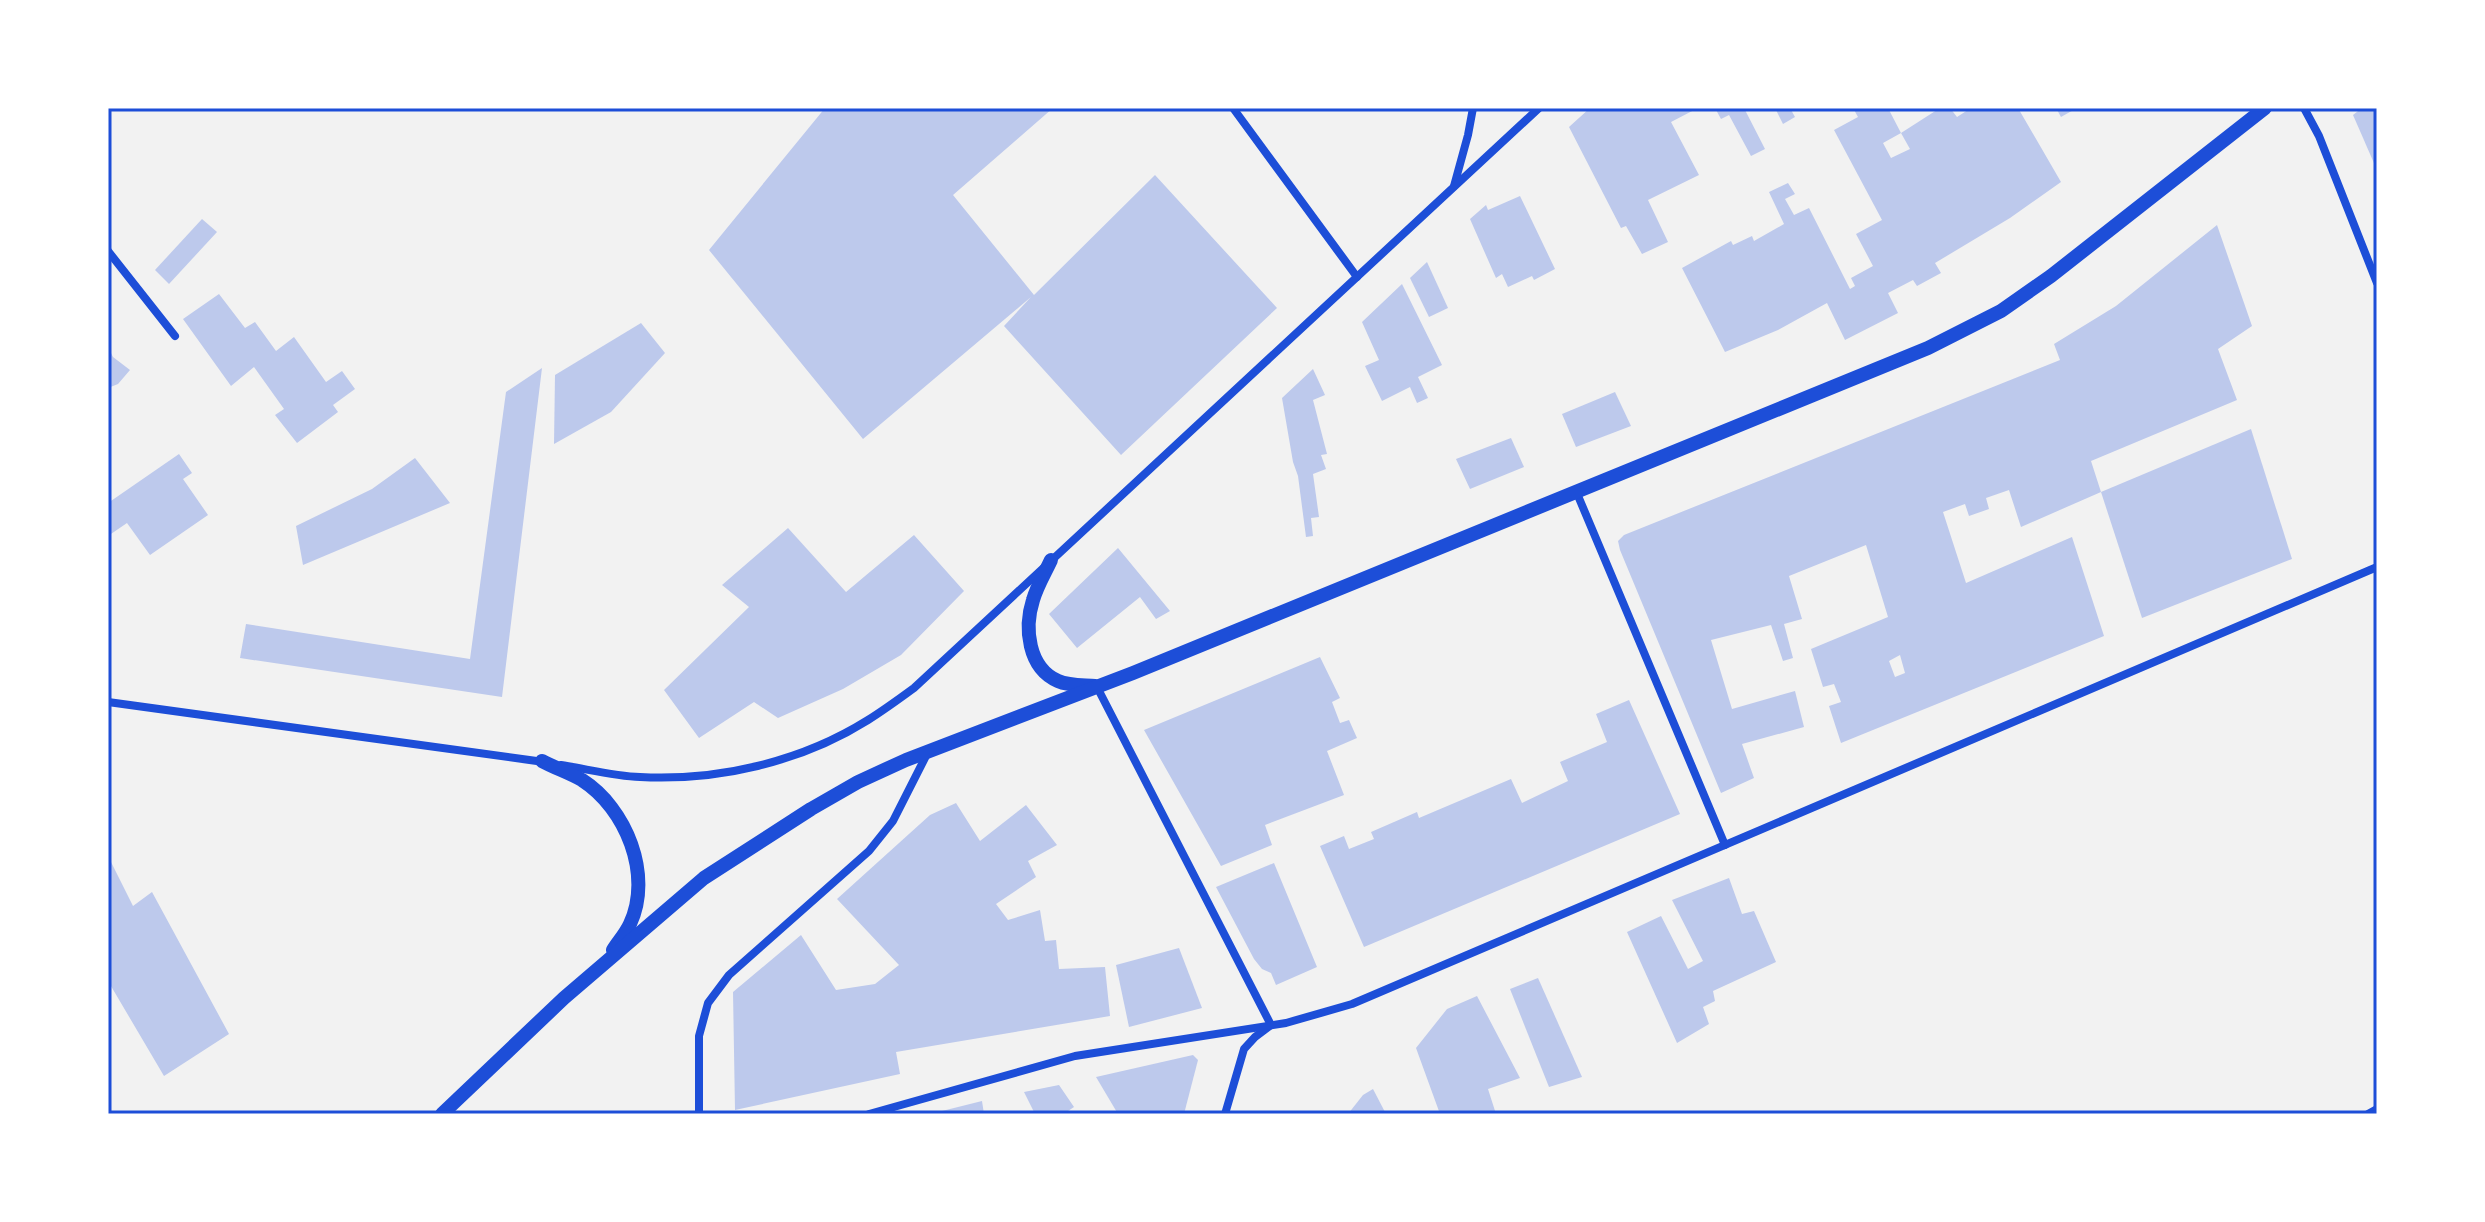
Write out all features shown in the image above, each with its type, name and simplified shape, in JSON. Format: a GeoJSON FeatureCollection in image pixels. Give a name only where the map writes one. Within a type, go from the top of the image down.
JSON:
{"type":"FeatureCollection","features":[{"type":"Feature","properties":{"kind":"street"},"geometry":{"type":"LineString","coordinates":[[1233,108],[1357,277]]}},
{"type":"Feature","properties":{"kind":"street"},"geometry":{"type":"LineString","coordinates":[[1454,187],[1473,108]]}},
{"type":"Feature","properties":{"kind":"street"},"geometry":{"type":"LineString","coordinates":[[108,702],[639,777],[707,775],[762,766],[817,746],[866,721],[914,688],[1539,108]]}},
{"type":"Feature","properties":{"kind":"street"},"geometry":{"type":"LineString","coordinates":[[442,1114],[564,998],[704,878],[858,782],[1928,348],[2001,311],[2051,276],[2265,108]]}},
{"type":"Feature","properties":{"kind":"street"},"geometry":{"type":"LineString","coordinates":[[2304,108],[2319,136],[2377,283]]}},
{"type":"Feature","properties":{"kind":"street"},"geometry":{"type":"LineString","coordinates":[[108,251],[175,336]]}},
{"type":"Feature","properties":{"kind":"street"},"geometry":{"type":"LineString","coordinates":[[1576,491],[1725,845]]}},
{"type":"Feature","properties":{"kind":"street"},"geometry":{"type":"LineString","coordinates":[[1051,560],[1033,597],[1027,622],[1032,653],[1044,674],[1062,683],[1097,687]]}},
{"type":"Feature","properties":{"kind":"street"},"geometry":{"type":"LineString","coordinates":[[869,1114],[1075,1056],[1286,1023],[1352,1004],[2377,567]]}},
{"type":"Feature","properties":{"kind":"street"},"geometry":{"type":"LineString","coordinates":[[1097,687],[1271,1025]]}},
{"type":"Feature","properties":{"kind":"street"},"geometry":{"type":"LineString","coordinates":[[699,1114],[699,1036],[708,1003],[729,975],[869,851],[893,821],[928,752]]}},
{"type":"Feature","properties":{"kind":"street"},"geometry":{"type":"LineString","coordinates":[[542,761],[583,781],[606,801],[624,827],[636,859],[639,892],[630,923],[599,970]]}},
{"type":"Feature","properties":{"kind":"street"},"geometry":{"type":"LineString","coordinates":[[1225,1114],[1244,1049],[1271,1025]]}},
{"type":"Feature","properties":{"kind":"street"},"geometry":{"type":"LineString","coordinates":[[2368,1114],[2377,1109]]}},
{"type":"Feature","properties":{"kind":"building"},"geometry":{"type":"Polygon","coordinates":[[[825,108],[1053,108],[953,195],[1034,295],[1155,175],[1277,308],[1121,455],[1004,326],[1031,297],[863,439],[709,250],[825,108]]]}},
{"type":"Feature","properties":{"kind":"building"},"geometry":{"type":"Polygon","coordinates":[[[1590,108],[1698,108],[1671,122],[1699,175],[1648,200],[1668,242],[1642,254],[1626,226],[1621,228],[1569,127],[1590,108]]]}},
{"type":"Feature","properties":{"kind":"building"},"geometry":{"type":"Polygon","coordinates":[[[1715,108],[1744,108],[1765,149],[1751,156],[1729,115],[1721,119],[1715,108]]]}},
{"type":"Feature","properties":{"kind":"building"},"geometry":{"type":"Polygon","coordinates":[[[1775,108],[1790,108],[1795,117],[1783,124],[1775,108]]]}},
{"type":"Feature","properties":{"kind":"building"},"geometry":{"type":"Polygon","coordinates":[[[1853,108],[1888,108],[1901,133],[1940,108],[1950,108],[1957,117],[1971,108],[2018,108],[2061,182],[2010,218],[1935,263],[1941,273],[1917,286],[1913,280],[1888,293],[1898,313],[1845,340],[1827,303],[1778,330],[1725,352],[1682,268],[1731,241],[1733,245],[1752,236],[1754,241],[1784,224],[1769,192],[1788,183],[1795,194],[1785,199],[1794,215],[1809,208],[1850,289],[1855,286],[1851,278],[1873,266],[1856,234],[1882,220],[1834,130],[1858,117],[1853,108]],[[1901,133],[1883,143],[1891,158],[1910,149],[1901,133]]]}},
{"type":"Feature","properties":{"kind":"building"},"geometry":{"type":"Polygon","coordinates":[[[2056,108],[2077,108],[2061,117],[2056,108]]]}},
{"type":"Feature","properties":{"kind":"building"},"geometry":{"type":"Polygon","coordinates":[[[2362,108],[2377,108],[2377,170],[2353,115],[2362,108]]]}},
{"type":"Feature","properties":{"kind":"building"},"geometry":{"type":"Polygon","coordinates":[[[1520,196],[1555,269],[1534,280],[1532,276],[1508,287],[1502,274],[1496,278],[1470,219],[1486,205],[1488,210],[1520,196]]]}},
{"type":"Feature","properties":{"kind":"building"},"geometry":{"type":"Polygon","coordinates":[[[202,219],[217,232],[169,284],[155,270],[202,219]]]}},
{"type":"Feature","properties":{"kind":"building"},"geometry":{"type":"Polygon","coordinates":[[[2217,225],[2252,326],[2218,349],[2237,400],[2091,461],[2101,492],[2021,527],[2009,490],[1986,498],[1989,509],[1969,516],[1965,504],[1943,512],[1966,583],[2072,537],[2104,636],[1841,743],[1829,706],[1841,702],[1834,684],[1823,687],[1811,649],[1888,617],[1866,545],[1789,576],[1802,619],[1784,624],[1793,658],[1783,661],[1771,625],[1711,640],[1732,709],[1795,691],[1804,727],[1742,744],[1754,778],[1721,793],[1618,541],[1624,535],[2060,360],[2054,344],[2116,306],[2217,225]],[[1900,655],[1889,661],[1895,677],[1905,673],[1900,655]]]}},
{"type":"Feature","properties":{"kind":"building"},"geometry":{"type":"Polygon","coordinates":[[[1427,262],[1448,308],[1429,317],[1410,278],[1427,262]]]}},
{"type":"Feature","properties":{"kind":"building"},"geometry":{"type":"Polygon","coordinates":[[[1402,284],[1442,365],[1418,377],[1428,398],[1417,403],[1410,387],[1382,401],[1365,366],[1379,360],[1362,322],[1402,284]]]}},
{"type":"Feature","properties":{"kind":"building"},"geometry":{"type":"Polygon","coordinates":[[[219,294],[245,328],[255,322],[276,351],[294,337],[326,382],[342,371],[355,389],[333,405],[338,412],[297,443],[275,415],[284,409],[254,367],[231,386],[183,319],[219,294]]]}},
{"type":"Feature","properties":{"kind":"building"},"geometry":{"type":"Polygon","coordinates":[[[641,323],[665,353],[611,412],[554,444],[555,375],[641,323]]]}},
{"type":"Feature","properties":{"kind":"building"},"geometry":{"type":"Polygon","coordinates":[[[108,347],[113,357],[130,370],[118,384],[108,388],[108,347]]]}},
{"type":"Feature","properties":{"kind":"building"},"geometry":{"type":"Polygon","coordinates":[[[542,368],[502,697],[240,658],[246,624],[470,659],[506,392],[542,368]]]}},
{"type":"Feature","properties":{"kind":"building"},"geometry":{"type":"Polygon","coordinates":[[[1313,369],[1325,395],[1313,400],[1327,454],[1321,455],[1326,469],[1313,474],[1319,517],[1311,518],[1313,536],[1306,537],[1298,476],[1282,398],[1313,369]]]}},
{"type":"Feature","properties":{"kind":"building"},"geometry":{"type":"Polygon","coordinates":[[[1615,392],[1631,426],[1576,447],[1562,414],[1615,392]]]}},
{"type":"Feature","properties":{"kind":"building"},"geometry":{"type":"Polygon","coordinates":[[[2251,429],[2292,559],[2142,618],[2101,492],[2251,429]]]}},
{"type":"Feature","properties":{"kind":"building"},"geometry":{"type":"Polygon","coordinates":[[[1511,438],[1524,467],[1470,489],[1456,459],[1511,438]]]}},
{"type":"Feature","properties":{"kind":"building"},"geometry":{"type":"Polygon","coordinates":[[[179,454],[192,473],[183,479],[208,515],[150,555],[127,523],[108,536],[108,503],[179,454]]]}},
{"type":"Feature","properties":{"kind":"building"},"geometry":{"type":"Polygon","coordinates":[[[415,458],[450,503],[303,565],[296,526],[372,489],[415,458]]]}},
{"type":"Feature","properties":{"kind":"building"},"geometry":{"type":"Polygon","coordinates":[[[788,528],[846,592],[914,535],[964,591],[901,655],[843,689],[778,718],[754,702],[699,738],[664,690],[749,607],[722,585],[788,528]]]}},
{"type":"Feature","properties":{"kind":"building"},"geometry":{"type":"Polygon","coordinates":[[[1118,548],[1170,611],[1156,619],[1140,597],[1077,648],[1049,614],[1118,548]]]}},
{"type":"Feature","properties":{"kind":"building"},"geometry":{"type":"Polygon","coordinates":[[[1320,657],[1340,698],[1332,702],[1340,723],[1349,720],[1357,738],[1327,751],[1344,795],[1265,825],[1272,845],[1221,866],[1144,730],[1320,657]]]}},
{"type":"Feature","properties":{"kind":"building"},"geometry":{"type":"Polygon","coordinates":[[[1629,700],[1680,814],[1364,947],[1320,846],[1344,836],[1349,849],[1374,839],[1371,832],[1417,812],[1419,818],[1511,779],[1522,803],[1568,781],[1560,762],[1607,742],[1596,714],[1629,700]]]}},
{"type":"Feature","properties":{"kind":"building"},"geometry":{"type":"Polygon","coordinates":[[[956,803],[980,841],[1026,805],[1057,845],[1028,861],[1036,877],[996,904],[1008,920],[1040,910],[1045,941],[1056,940],[1059,969],[1105,967],[1110,1016],[896,1052],[900,1074],[735,1110],[733,992],[801,935],[836,990],[875,984],[899,965],[837,899],[930,815],[956,803]]]}},
{"type":"Feature","properties":{"kind":"building"},"geometry":{"type":"Polygon","coordinates":[[[108,856],[133,906],[152,892],[229,1034],[164,1076],[108,981],[108,856]]]}},
{"type":"Feature","properties":{"kind":"building"},"geometry":{"type":"Polygon","coordinates":[[[1274,863],[1317,967],[1276,985],[1271,973],[1262,969],[1254,959],[1216,887],[1274,863]]]}},
{"type":"Feature","properties":{"kind":"building"},"geometry":{"type":"Polygon","coordinates":[[[1729,878],[1742,914],[1754,911],[1776,962],[1713,991],[1715,1001],[1703,1007],[1709,1024],[1677,1043],[1627,932],[1661,916],[1688,969],[1703,961],[1672,900],[1729,878]]]}},
{"type":"Feature","properties":{"kind":"building"},"geometry":{"type":"Polygon","coordinates":[[[1179,948],[1202,1008],[1129,1027],[1116,965],[1179,948]]]}},
{"type":"Feature","properties":{"kind":"building"},"geometry":{"type":"Polygon","coordinates":[[[1538,978],[1582,1077],[1549,1087],[1510,989],[1538,978]]]}},
{"type":"Feature","properties":{"kind":"building"},"geometry":{"type":"Polygon","coordinates":[[[1477,996],[1520,1078],[1488,1089],[1496,1114],[1440,1114],[1416,1048],[1447,1009],[1477,996]]]}},
{"type":"Feature","properties":{"kind":"building"},"geometry":{"type":"Polygon","coordinates":[[[1193,1055],[1198,1060],[1184,1114],[1118,1114],[1096,1077],[1193,1055]]]}},
{"type":"Feature","properties":{"kind":"building"},"geometry":{"type":"Polygon","coordinates":[[[1059,1085],[1074,1107],[1068,1111],[1070,1114],[1035,1114],[1024,1092],[1059,1085]]]}},
{"type":"Feature","properties":{"kind":"building"},"geometry":{"type":"Polygon","coordinates":[[[1373,1089],[1386,1114],[1348,1114],[1363,1095],[1373,1089]]]}},
{"type":"Feature","properties":{"kind":"building"},"geometry":{"type":"Polygon","coordinates":[[[982,1101],[984,1114],[934,1114],[934,1113],[982,1101]]]}}]}
